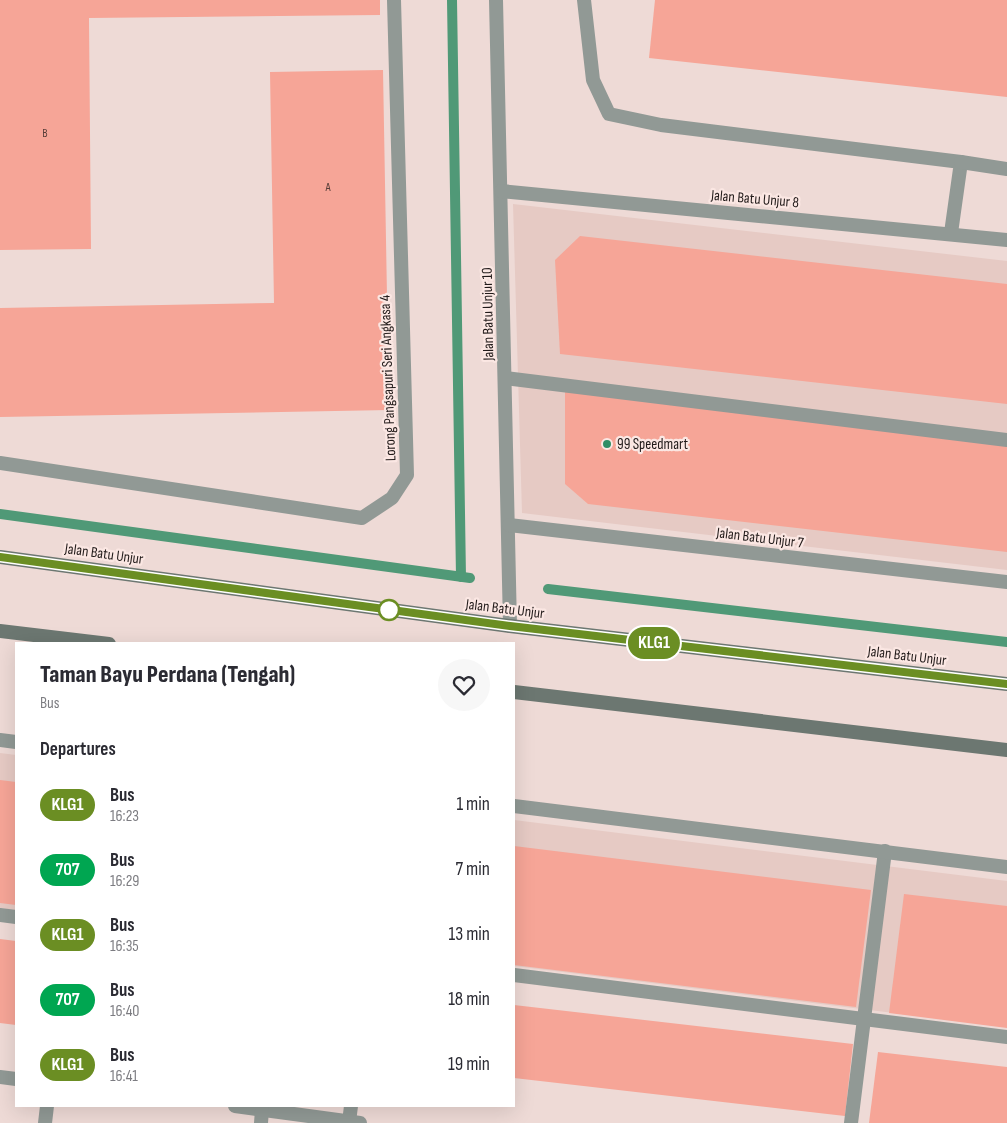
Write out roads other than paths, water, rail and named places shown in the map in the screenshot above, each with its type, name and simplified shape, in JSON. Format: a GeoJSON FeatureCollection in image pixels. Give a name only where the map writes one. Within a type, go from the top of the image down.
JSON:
{"type":"FeatureCollection","features":[{"type":"Feature","properties":{"kind":"main road","name":"Jalan Batu Unjur"},"geometry":{"type":"LineString","coordinates":[[0,557],[510,626],[1007,684]]}},
{"type":"Feature","properties":{"kind":"main road"},"geometry":{"type":"LineString","coordinates":[[0,631],[92,642]]}},
{"type":"Feature","properties":{"kind":"main road"},"geometry":{"type":"LineString","coordinates":[[515,692],[1007,750]]}},
{"type":"Feature","properties":{"kind":"street","name":"Lorong Pangsapuri Seri Angkasa 4"},"geometry":{"type":"LineString","coordinates":[[0,463],[362,518],[392,498],[406,475],[394,0]]}},
{"type":"Feature","properties":{"kind":"street","name":"Jalan Batu Unjur 10"},"geometry":{"type":"LineString","coordinates":[[496,0],[510,626]]}},
{"type":"Feature","properties":{"kind":"street"},"geometry":{"type":"LineString","coordinates":[[584,0],[593,80],[609,114],[661,125],[1007,169]]}},
{"type":"Feature","properties":{"kind":"street"},"geometry":{"type":"LineString","coordinates":[[951,233],[961,162]]}},
{"type":"Feature","properties":{"kind":"street","name":"Jalan Batu Unjur 8"},"geometry":{"type":"LineString","coordinates":[[501,191],[951,233],[1007,240]]}},
{"type":"Feature","properties":{"kind":"street"},"geometry":{"type":"LineString","coordinates":[[505,378],[1007,440]]}},
{"type":"Feature","properties":{"kind":"street","name":"Jalan Batu Unjur 7"},"geometry":{"type":"LineString","coordinates":[[508,525],[1007,582]]}},
{"type":"Feature","properties":{"kind":"street"},"geometry":{"type":"LineString","coordinates":[[0,740],[15,742]]}},
{"type":"Feature","properties":{"kind":"street"},"geometry":{"type":"LineString","coordinates":[[515,806],[1007,867]]}},
{"type":"Feature","properties":{"kind":"street"},"geometry":{"type":"LineString","coordinates":[[852,1123],[863,1019],[885,851]]}},
{"type":"Feature","properties":{"kind":"street"},"geometry":{"type":"LineString","coordinates":[[0,915],[15,917]]}},
{"type":"Feature","properties":{"kind":"street"},"geometry":{"type":"LineString","coordinates":[[515,975],[1007,1036]]}},
{"type":"Feature","properties":{"kind":"street"},"geometry":{"type":"LineString","coordinates":[[0,1077],[15,1079]]}},
{"type":"Feature","properties":{"kind":"street"},"geometry":{"type":"LineString","coordinates":[[45,1123],[47,1107]]}},
{"type":"Feature","properties":{"kind":"street"},"geometry":{"type":"LineString","coordinates":[[238,1107],[261,1116],[354,1122],[351,1107]]}},
{"type":"Feature","properties":{"kind":"waterway"},"geometry":{"type":"LineString","coordinates":[[452,0],[461,577]]}},
{"type":"Feature","properties":{"kind":"waterway"},"geometry":{"type":"LineString","coordinates":[[0,514],[470,578]]}},
{"type":"Feature","properties":{"kind":"waterway"},"geometry":{"type":"LineString","coordinates":[[548,589],[1007,642]]}},
{"type":"Feature","properties":{"kind":"place","name":"99 Speedmart"},"geometry":{"type":"Point","coordinates":[607,444]}}]}
